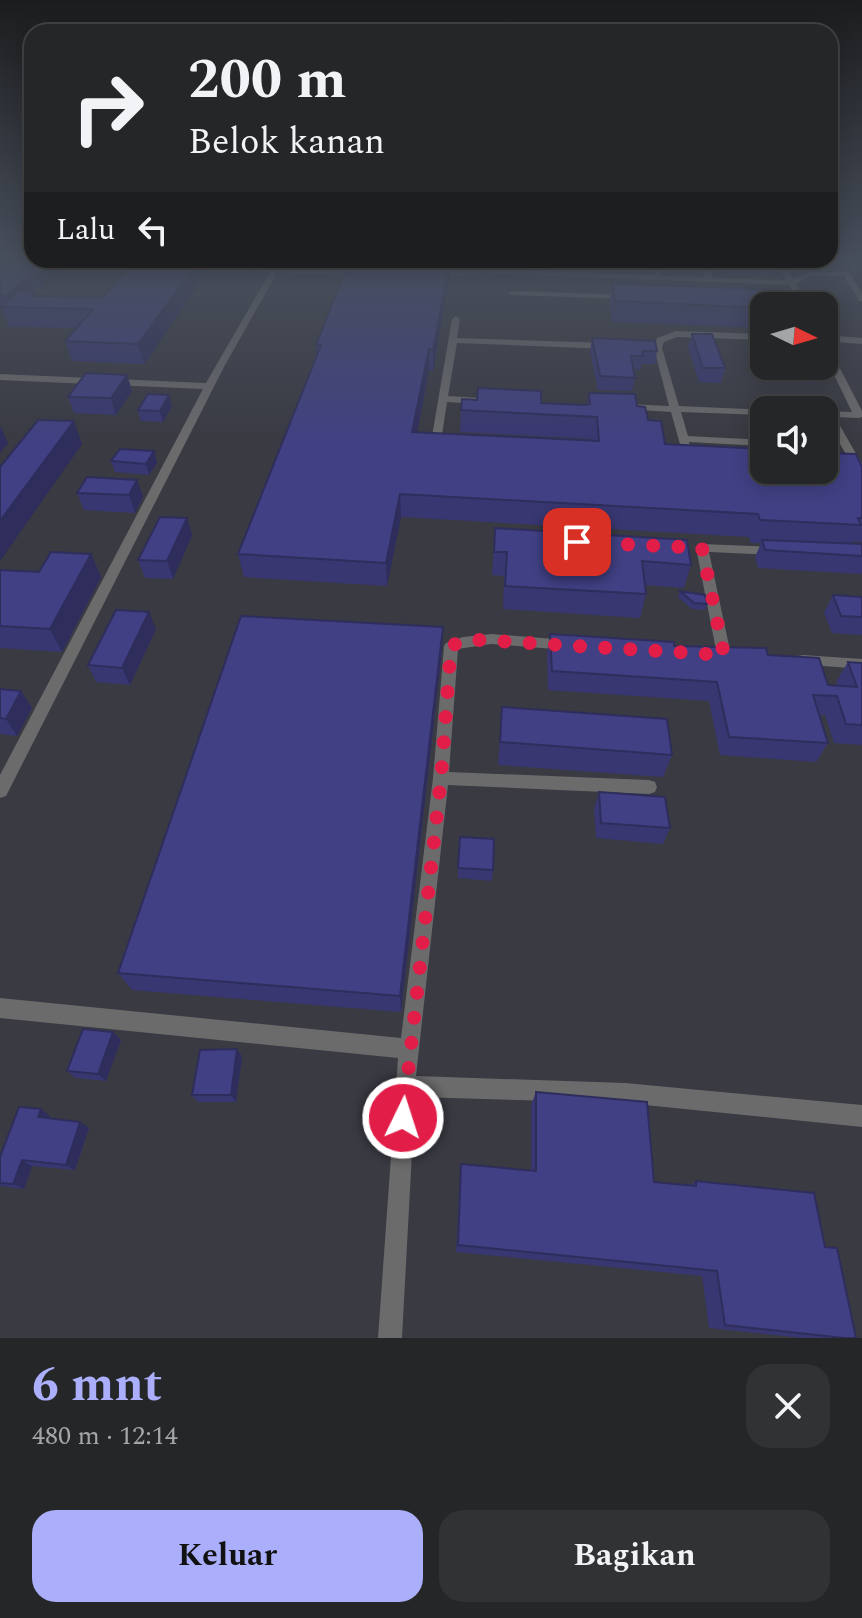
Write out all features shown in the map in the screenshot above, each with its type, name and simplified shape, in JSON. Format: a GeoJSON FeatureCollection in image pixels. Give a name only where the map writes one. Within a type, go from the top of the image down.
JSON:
{"type":"FeatureCollection","features":[{"type":"Feature","properties":{"kind":"lane"},"geometry":{"type":"LineString","coordinates":[[0,791],[209,386],[245,322]]}},
{"type":"Feature","properties":{"kind":"lane"},"geometry":{"type":"LineString","coordinates":[[435,448],[455,322]]}},
{"type":"Feature","properties":{"kind":"lane"},"geometry":{"type":"LineString","coordinates":[[689,460],[658,348],[660,340],[676,334],[750,337]]}},
{"type":"Feature","properties":{"kind":"lane"},"geometry":{"type":"LineString","coordinates":[[838,339],[862,341]]}},
{"type":"Feature","properties":{"kind":"lane"},"geometry":{"type":"LineString","coordinates":[[452,340],[626,347]]}},
{"type":"Feature","properties":{"kind":"lane"},"geometry":{"type":"LineString","coordinates":[[642,347],[658,348]]}},
{"type":"Feature","properties":{"kind":"lane"},"geometry":{"type":"LineString","coordinates":[[838,373],[861,418]]}},
{"type":"Feature","properties":{"kind":"lane"},"geometry":{"type":"LineString","coordinates":[[0,377],[209,386]]}},
{"type":"Feature","properties":{"kind":"lane"},"geometry":{"type":"LineString","coordinates":[[442,399],[488,401]]}},
{"type":"Feature","properties":{"kind":"lane"},"geometry":{"type":"LineString","coordinates":[[610,406],[750,412]]}},
{"type":"Feature","properties":{"kind":"lane"},"geometry":{"type":"LineString","coordinates":[[838,415],[861,418]]}},
{"type":"Feature","properties":{"kind":"lane"},"geometry":{"type":"LineString","coordinates":[[838,434],[862,473]]}},
{"type":"Feature","properties":{"kind":"lane"},"geometry":{"type":"LineString","coordinates":[[683,439],[750,442]]}},
{"type":"Feature","properties":{"kind":"lane"},"geometry":{"type":"LineString","coordinates":[[849,471],[862,480]]}},
{"type":"Feature","properties":{"kind":"lane"},"geometry":{"type":"LineString","coordinates":[[686,548],[790,552]]}},
{"type":"Feature","properties":{"kind":"lane"},"geometry":{"type":"LineString","coordinates":[[702,548],[725,655]]}},
{"type":"Feature","properties":{"kind":"lane"},"geometry":{"type":"LineString","coordinates":[[390,1338],[405,1086],[441,778],[451,646],[462,641],[479,640],[590,647]]}},
{"type":"Feature","properties":{"kind":"lane"},"geometry":{"type":"LineString","coordinates":[[786,659],[862,664]]}},
{"type":"Feature","properties":{"kind":"lane"},"geometry":{"type":"LineString","coordinates":[[441,778],[649,787]]}},
{"type":"Feature","properties":{"kind":"lane"},"geometry":{"type":"LineString","coordinates":[[0,1008],[409,1049]]}},
{"type":"Feature","properties":{"kind":"lane"},"geometry":{"type":"LineString","coordinates":[[405,1086],[625,1093],[862,1116]]}},
{"type":"Feature","properties":{"kind":"shaded area"},"geometry":{"type":"Polygon","coordinates":[[[0,322],[750,322],[750,380],[838,380],[838,322],[862,322],[862,1338],[0,1338],[0,322]]]}},
{"type":"Feature","properties":{"kind":"building"},"geometry":{"type":"Polygon","coordinates":[[[81,322],[154,322],[138,344],[65,341],[81,322]]]}},
{"type":"Feature","properties":{"kind":"building"},"geometry":{"type":"Polygon","coordinates":[[[325,322],[438,322],[433,350],[429,349],[412,432],[599,441],[597,417],[461,410],[462,399],[477,400],[478,388],[541,391],[541,403],[584,405],[590,404],[589,393],[635,394],[637,406],[645,407],[648,420],[661,421],[665,444],[750,448],[750,484],[838,484],[838,453],[856,454],[862,467],[862,518],[858,518],[861,525],[760,520],[758,514],[400,494],[386,563],[238,554],[321,345],[316,345],[325,322]]]}},
{"type":"Feature","properties":{"kind":"building"},"geometry":{"type":"Polygon","coordinates":[[[692,334],[712,334],[725,368],[703,368],[692,334]]]}},
{"type":"Feature","properties":{"kind":"building"},"geometry":{"type":"Polygon","coordinates":[[[592,338],[655,341],[657,351],[642,351],[643,356],[631,356],[635,378],[600,376],[592,338]]]}},
{"type":"Feature","properties":{"kind":"building"},"geometry":{"type":"Polygon","coordinates":[[[86,373],[127,375],[111,398],[68,397],[86,373]]]}},
{"type":"Feature","properties":{"kind":"building"},"geometry":{"type":"Polygon","coordinates":[[[148,394],[169,395],[160,411],[138,410],[148,394]]]}},
{"type":"Feature","properties":{"kind":"building"},"geometry":{"type":"Polygon","coordinates":[[[38,420],[74,421],[0,521],[0,467],[38,420]]]}},
{"type":"Feature","properties":{"kind":"building"},"geometry":{"type":"Polygon","coordinates":[[[120,449],[154,451],[146,464],[111,461],[120,449]]]}},
{"type":"Feature","properties":{"kind":"building"},"geometry":{"type":"Polygon","coordinates":[[[87,477],[137,480],[129,495],[77,493],[87,477]]]}},
{"type":"Feature","properties":{"kind":"building"},"geometry":{"type":"Polygon","coordinates":[[[160,517],[187,518],[167,561],[138,560],[160,517]]]}},
{"type":"Feature","properties":{"kind":"building"},"geometry":{"type":"Polygon","coordinates":[[[495,528],[687,540],[691,565],[642,561],[646,594],[505,586],[507,552],[494,552],[495,528]]]}},
{"type":"Feature","properties":{"kind":"building"},"geometry":{"type":"Polygon","coordinates":[[[762,540],[862,544],[862,556],[765,550],[762,540]]]}},
{"type":"Feature","properties":{"kind":"building"},"geometry":{"type":"Polygon","coordinates":[[[51,552],[91,554],[50,629],[0,626],[0,570],[39,572],[51,552]]]}},
{"type":"Feature","properties":{"kind":"building"},"geometry":{"type":"Polygon","coordinates":[[[680,591],[705,595],[707,604],[694,603],[680,591]]]}},
{"type":"Feature","properties":{"kind":"building"},"geometry":{"type":"Polygon","coordinates":[[[833,595],[862,597],[862,617],[841,616],[833,595]]]}},
{"type":"Feature","properties":{"kind":"building"},"geometry":{"type":"Polygon","coordinates":[[[116,610],[149,612],[122,668],[88,665],[116,610]]]}},
{"type":"Feature","properties":{"kind":"building"},"geometry":{"type":"Polygon","coordinates":[[[241,616],[443,627],[400,996],[118,973],[241,616]]]}},
{"type":"Feature","properties":{"kind":"building"},"geometry":{"type":"Polygon","coordinates":[[[550,634],[674,642],[674,646],[766,648],[768,655],[819,658],[828,685],[857,687],[848,662],[862,663],[862,725],[846,724],[837,696],[813,695],[828,743],[729,737],[717,682],[552,671],[550,634]]]}},
{"type":"Feature","properties":{"kind":"building"},"geometry":{"type":"Polygon","coordinates":[[[0,689],[21,691],[6,719],[0,718],[0,689]]]}},
{"type":"Feature","properties":{"kind":"building"},"geometry":{"type":"Polygon","coordinates":[[[502,707],[667,719],[672,755],[500,742],[502,707]]]}},
{"type":"Feature","properties":{"kind":"building"},"geometry":{"type":"Polygon","coordinates":[[[599,792],[665,797],[670,828],[601,823],[599,792]]]}},
{"type":"Feature","properties":{"kind":"building"},"geometry":{"type":"Polygon","coordinates":[[[460,837],[494,839],[493,870],[458,868],[460,837]]]}},
{"type":"Feature","properties":{"kind":"building"},"geometry":{"type":"Polygon","coordinates":[[[83,1029],[113,1032],[98,1074],[67,1071],[83,1029]]]}},
{"type":"Feature","properties":{"kind":"building"},"geometry":{"type":"Polygon","coordinates":[[[237,1049],[231,1095],[192,1095],[200,1050],[237,1049]]]}},
{"type":"Feature","properties":{"kind":"building"},"geometry":{"type":"Polygon","coordinates":[[[536,1092],[647,1102],[654,1182],[696,1186],[696,1181],[814,1193],[825,1247],[837,1248],[856,1338],[725,1325],[717,1271],[458,1245],[461,1164],[536,1171],[536,1092]]]}},
{"type":"Feature","properties":{"kind":"building"},"geometry":{"type":"Polygon","coordinates":[[[19,1107],[41,1109],[38,1117],[80,1122],[66,1165],[22,1160],[13,1184],[0,1183],[0,1157],[19,1107]]]}},
{"type":"Feature","properties":{"kind":"route"},"geometry":{"type":"LineString","coordinates":[[403,1118],[441,778],[451,646],[462,641],[479,640],[724,655],[702,548],[577,542]]}}]}
